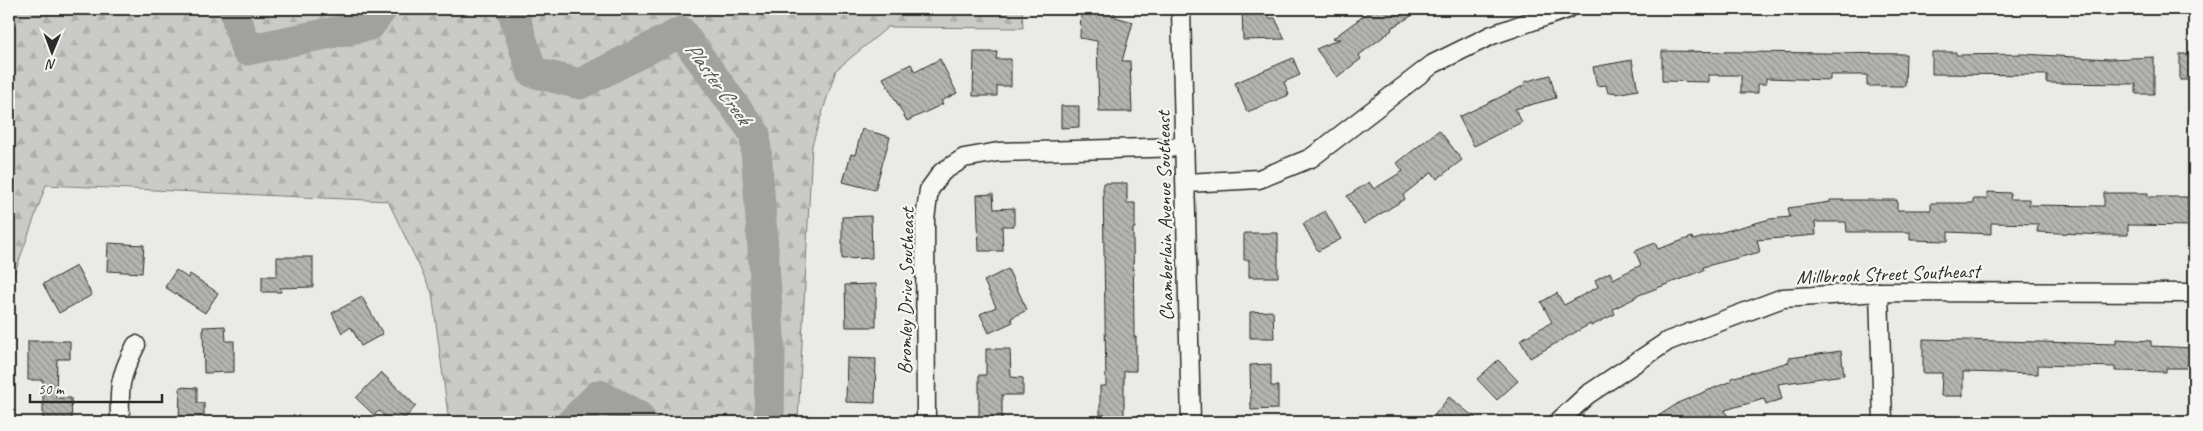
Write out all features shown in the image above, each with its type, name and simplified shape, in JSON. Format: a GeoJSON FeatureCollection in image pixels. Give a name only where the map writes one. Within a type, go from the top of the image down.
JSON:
{"type":"FeatureCollection","features":[{"type":"Feature","properties":{"kind":"street","name":"Chamberlain Avenue Southeast"},"geometry":{"type":"LineString","coordinates":[[1181,9],[1191,422]]}},
{"type":"Feature","properties":{"kind":"street"},"geometry":{"type":"LineString","coordinates":[[1186,183],[1259,179],[1311,158],[1433,64],[1492,35],[1567,9]]}},
{"type":"Feature","properties":{"kind":"street","name":"Bromley Drive Southeast"},"geometry":{"type":"LineString","coordinates":[[926,422],[926,219],[929,190],[942,172],[964,158],[998,152],[1185,147]]}},
{"type":"Feature","properties":{"kind":"street"},"geometry":{"type":"LineString","coordinates":[[1879,292],[1883,422]]}},
{"type":"Feature","properties":{"kind":"street","name":"Millbrook Street Southeast"},"geometry":{"type":"LineString","coordinates":[[1558,422],[1587,395],[1668,341],[1783,298],[1879,292],[2194,293]]}},
{"type":"Feature","properties":{"kind":"street"},"geometry":{"type":"LineString","coordinates":[[120,422],[119,386],[124,367],[136,345]]}},
{"type":"Feature","properties":{"kind":"green space"},"geometry":{"type":"Polygon","coordinates":[[[9,9],[1022,9],[1023,28],[888,27],[836,70],[812,145],[798,422],[449,422],[432,293],[388,201],[46,185],[9,289],[9,9]]]}},
{"type":"Feature","properties":{"kind":"building"},"geometry":{"type":"Polygon","coordinates":[[[1081,9],[1113,9],[1115,17],[1133,22],[1122,61],[1130,61],[1132,112],[1099,112],[1097,41],[1080,38],[1081,9]]]}},
{"type":"Feature","properties":{"kind":"building"},"geometry":{"type":"Polygon","coordinates":[[[1242,9],[1268,9],[1268,18],[1275,18],[1285,39],[1243,40],[1242,9]]]}},
{"type":"Feature","properties":{"kind":"building"},"geometry":{"type":"Polygon","coordinates":[[[1373,9],[1423,9],[1391,28],[1392,30],[1359,55],[1361,59],[1337,77],[1316,49],[1340,39],[1332,39],[1373,9]]]}},
{"type":"Feature","properties":{"kind":"building"},"geometry":{"type":"Polygon","coordinates":[[[1662,51],[1906,54],[1905,86],[1867,86],[1867,75],[1830,75],[1830,80],[1766,78],[1766,84],[1758,84],[1758,93],[1741,93],[1741,75],[1709,75],[1709,82],[1662,81],[1662,51]]]}},
{"type":"Feature","properties":{"kind":"building"},"geometry":{"type":"Polygon","coordinates":[[[974,52],[997,52],[996,59],[1011,59],[1011,86],[997,86],[997,96],[973,96],[974,52]]]}},
{"type":"Feature","properties":{"kind":"building"},"geometry":{"type":"Polygon","coordinates":[[[1932,52],[1956,52],[1956,55],[2023,54],[2109,59],[2154,57],[2154,94],[2136,94],[2136,84],[2047,83],[2047,75],[1932,74],[1932,52]]]}},
{"type":"Feature","properties":{"kind":"building"},"geometry":{"type":"Polygon","coordinates":[[[2180,54],[2194,54],[2194,80],[2180,80],[2180,54]]]}},
{"type":"Feature","properties":{"kind":"building"},"geometry":{"type":"Polygon","coordinates":[[[1293,58],[1300,75],[1284,82],[1289,95],[1247,112],[1235,83],[1293,58]]]}},
{"type":"Feature","properties":{"kind":"building"},"geometry":{"type":"Polygon","coordinates":[[[940,59],[957,93],[941,101],[943,104],[907,121],[883,78],[911,64],[915,72],[940,59]]]}},
{"type":"Feature","properties":{"kind":"building"},"geometry":{"type":"Polygon","coordinates":[[[1632,60],[1638,90],[1616,94],[1615,92],[1608,93],[1606,85],[1597,86],[1593,67],[1632,60]]]}},
{"type":"Feature","properties":{"kind":"building"},"geometry":{"type":"Polygon","coordinates":[[[1550,75],[1556,98],[1515,109],[1522,122],[1474,146],[1459,117],[1525,85],[1524,82],[1550,75]]]}},
{"type":"Feature","properties":{"kind":"building"},"geometry":{"type":"Polygon","coordinates":[[[1061,106],[1079,106],[1079,127],[1061,128],[1061,106]]]}},
{"type":"Feature","properties":{"kind":"building"},"geometry":{"type":"Polygon","coordinates":[[[862,129],[890,137],[875,190],[843,182],[851,154],[855,155],[862,129]]]}},
{"type":"Feature","properties":{"kind":"building"},"geometry":{"type":"Polygon","coordinates":[[[1439,130],[1462,160],[1437,179],[1432,172],[1403,195],[1405,199],[1364,224],[1347,196],[1369,182],[1374,189],[1403,171],[1397,163],[1439,130]]]}},
{"type":"Feature","properties":{"kind":"building"},"geometry":{"type":"Polygon","coordinates":[[[1103,183],[1127,183],[1127,203],[1135,203],[1135,228],[1133,228],[1136,371],[1124,371],[1124,422],[1106,422],[1106,415],[1100,415],[1100,386],[1106,386],[1103,183]]]}},
{"type":"Feature","properties":{"kind":"building"},"geometry":{"type":"Polygon","coordinates":[[[1987,192],[2011,193],[2010,199],[2029,199],[2029,205],[2104,206],[2104,193],[2148,193],[2148,197],[2188,197],[2188,205],[2194,205],[2194,226],[2128,225],[2128,235],[2104,235],[2037,232],[2038,224],[1991,223],[1991,234],[1948,232],[1948,241],[1910,240],[1910,232],[1847,232],[1846,222],[1815,222],[1816,235],[1757,240],[1760,252],[1703,267],[1704,270],[1634,297],[1613,309],[1615,314],[1591,326],[1590,324],[1530,358],[1520,340],[1552,322],[1541,302],[1557,293],[1564,305],[1598,287],[1595,280],[1610,272],[1613,279],[1641,265],[1635,251],[1655,243],[1658,249],[1692,237],[1693,240],[1770,219],[1790,217],[1788,208],[1830,202],[1830,200],[1897,200],[1897,210],[1931,210],[1931,203],[1973,203],[1973,199],[1987,199],[1987,192]]]}},
{"type":"Feature","properties":{"kind":"building"},"geometry":{"type":"Polygon","coordinates":[[[993,194],[994,209],[1014,208],[1014,226],[1002,226],[1003,251],[979,251],[977,195],[993,194]]]}},
{"type":"Feature","properties":{"kind":"building"},"geometry":{"type":"Polygon","coordinates":[[[1325,211],[1341,239],[1318,251],[1303,224],[1325,211]]]}},
{"type":"Feature","properties":{"kind":"building"},"geometry":{"type":"Polygon","coordinates":[[[871,216],[872,258],[842,259],[842,217],[871,216]]]}},
{"type":"Feature","properties":{"kind":"building"},"geometry":{"type":"Polygon","coordinates":[[[1244,233],[1278,233],[1278,277],[1249,277],[1249,260],[1244,260],[1244,233]]]}},
{"type":"Feature","properties":{"kind":"building"},"geometry":{"type":"Polygon","coordinates":[[[108,243],[144,245],[142,273],[107,271],[108,243]]]}},
{"type":"Feature","properties":{"kind":"building"},"geometry":{"type":"Polygon","coordinates":[[[277,257],[313,257],[313,287],[280,288],[281,292],[262,292],[262,276],[277,276],[277,257]]]}},
{"type":"Feature","properties":{"kind":"building"},"geometry":{"type":"Polygon","coordinates":[[[76,266],[92,295],[59,313],[43,284],[76,266]]]}},
{"type":"Feature","properties":{"kind":"building"},"geometry":{"type":"Polygon","coordinates":[[[1008,269],[1027,310],[1011,318],[1013,322],[989,333],[980,314],[996,307],[984,281],[1008,269]]]}},
{"type":"Feature","properties":{"kind":"building"},"geometry":{"type":"Polygon","coordinates":[[[176,270],[188,278],[190,274],[218,293],[205,313],[165,287],[176,270]]]}},
{"type":"Feature","properties":{"kind":"building"},"geometry":{"type":"Polygon","coordinates":[[[876,284],[876,327],[846,327],[845,285],[876,284]]]}},
{"type":"Feature","properties":{"kind":"building"},"geometry":{"type":"Polygon","coordinates":[[[362,297],[383,334],[361,346],[351,327],[342,333],[332,313],[362,297]]]}},
{"type":"Feature","properties":{"kind":"building"},"geometry":{"type":"Polygon","coordinates":[[[1273,311],[1274,338],[1250,338],[1250,312],[1273,311]]]}},
{"type":"Feature","properties":{"kind":"building"},"geometry":{"type":"Polygon","coordinates":[[[225,326],[226,341],[234,341],[234,372],[204,373],[203,327],[225,326]]]}},
{"type":"Feature","properties":{"kind":"building"},"geometry":{"type":"Polygon","coordinates":[[[1923,339],[2116,344],[2116,339],[2151,341],[2151,346],[2194,348],[2194,368],[2166,368],[2166,372],[2115,371],[2115,367],[2038,365],[2038,374],[1963,372],[1963,396],[1941,396],[1942,373],[1923,373],[1923,339]]]}},
{"type":"Feature","properties":{"kind":"building"},"geometry":{"type":"Polygon","coordinates":[[[28,341],[70,341],[70,359],[57,359],[56,398],[71,398],[72,422],[43,422],[43,380],[28,380],[28,341]]]}},
{"type":"Feature","properties":{"kind":"building"},"geometry":{"type":"Polygon","coordinates":[[[986,349],[1010,349],[1011,377],[1023,378],[1023,395],[1002,395],[1002,422],[979,422],[979,375],[986,375],[986,349]]]}},
{"type":"Feature","properties":{"kind":"building"},"geometry":{"type":"Polygon","coordinates":[[[1841,351],[1844,375],[1778,384],[1782,399],[1766,404],[1764,399],[1725,410],[1730,422],[1649,422],[1680,402],[1731,381],[1731,378],[1789,362],[1789,358],[1841,351]]]}},
{"type":"Feature","properties":{"kind":"building"},"geometry":{"type":"Polygon","coordinates":[[[847,358],[876,359],[875,403],[846,402],[847,358]]]}},
{"type":"Feature","properties":{"kind":"building"},"geometry":{"type":"Polygon","coordinates":[[[1498,360],[1518,381],[1497,400],[1477,379],[1498,360]]]}},
{"type":"Feature","properties":{"kind":"building"},"geometry":{"type":"Polygon","coordinates":[[[1271,364],[1271,386],[1278,386],[1278,409],[1251,410],[1250,365],[1271,364]]]}},
{"type":"Feature","properties":{"kind":"building"},"geometry":{"type":"Polygon","coordinates":[[[381,372],[416,406],[401,422],[391,422],[379,411],[374,415],[356,398],[381,372]]]}},
{"type":"Feature","properties":{"kind":"building"},"geometry":{"type":"Polygon","coordinates":[[[180,387],[197,388],[197,403],[204,403],[204,422],[179,422],[180,387]]]}},
{"type":"Feature","properties":{"kind":"building"},"geometry":{"type":"Polygon","coordinates":[[[1449,397],[1480,422],[1429,422],[1449,397]]]}},
{"type":"Feature","properties":{"kind":"waterway","name":"Plaster Creek"},"geometry":{"type":"LineString","coordinates":[[234,9],[246,50],[370,25],[382,9]]}},
{"type":"Feature","properties":{"kind":"waterway","name":"Plaster Creek"},"geometry":{"type":"LineString","coordinates":[[512,9],[532,72],[580,84],[681,32],[755,134],[770,350],[769,422]]}},
{"type":"Feature","properties":{"kind":"waterway","name":"Plaster Creek"},"geometry":{"type":"LineString","coordinates":[[572,422],[599,395],[638,416],[642,422]]}}]}
